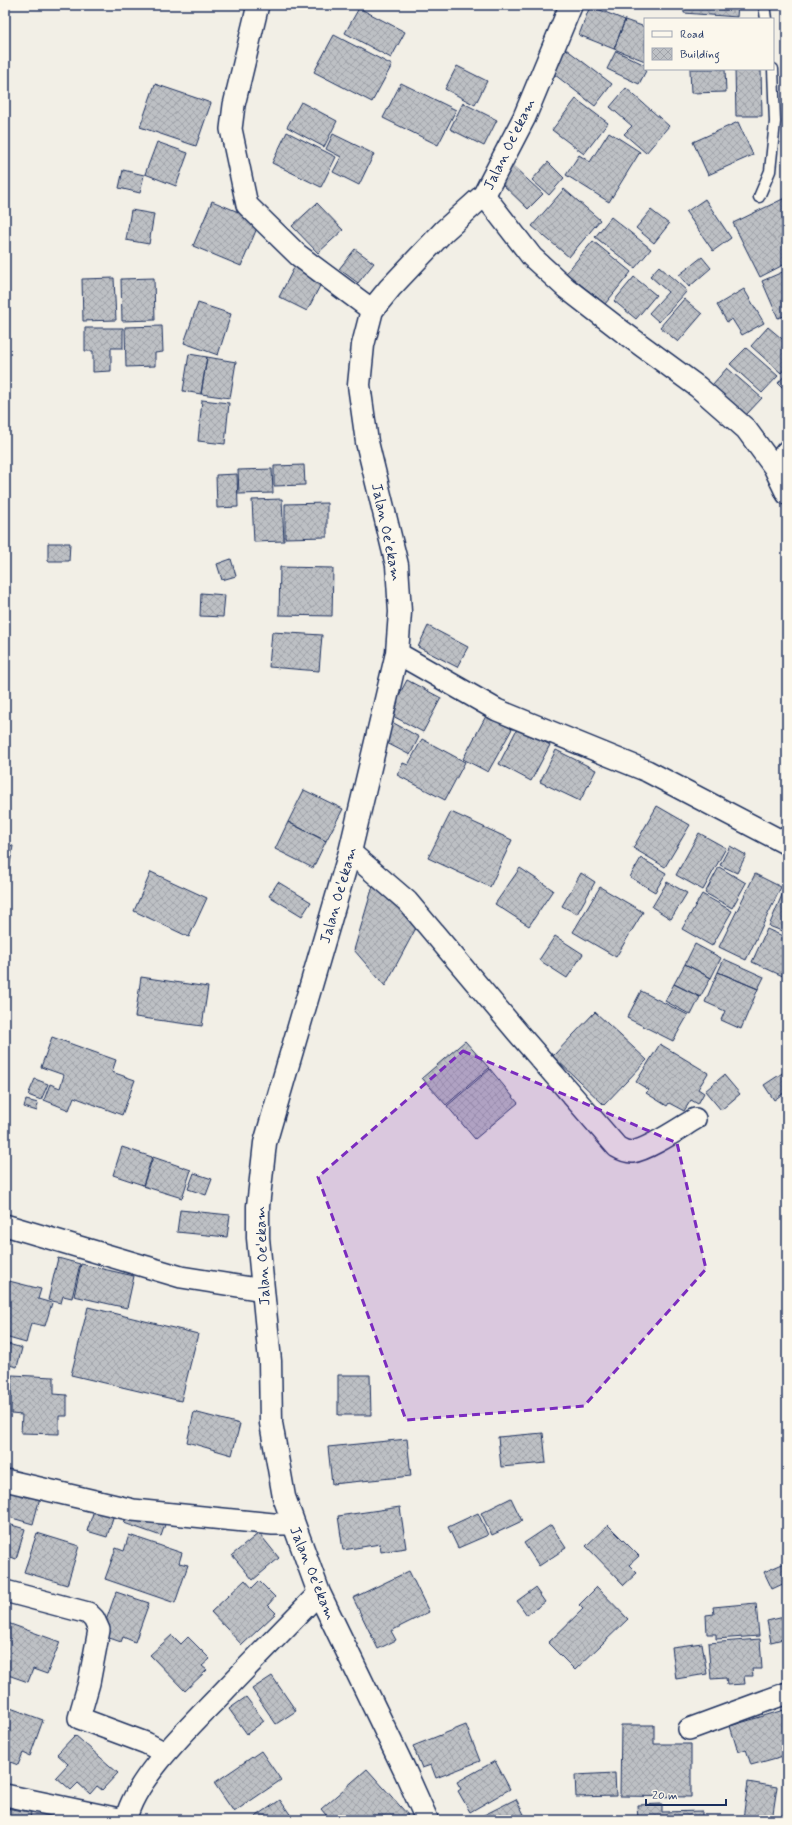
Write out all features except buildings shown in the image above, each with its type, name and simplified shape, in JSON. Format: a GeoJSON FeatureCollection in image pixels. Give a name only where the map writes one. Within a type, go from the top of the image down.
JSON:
{"type":"FeatureCollection","features":[{"type":"Feature","properties":{"kind":"street"},"geometry":{"type":"LineString","coordinates":[[258,5],[234,105],[231,129],[247,205],[298,255],[372,310]]}},
{"type":"Feature","properties":{"kind":"street","name":"Jalan Oe'ekam"},"geometry":{"type":"LineString","coordinates":[[427,1820],[319,1593],[284,1497],[271,1423],[270,1361],[258,1238],[258,1206],[265,1143],[350,852],[397,653],[400,612],[397,565],[367,442],[359,385],[363,345],[372,310],[390,288],[439,237],[484,195],[524,118],[572,5]]}},
{"type":"Feature","properties":{"kind":"street"},"geometry":{"type":"LineString","coordinates":[[484,195],[532,258],[566,288],[617,328],[698,387],[746,429],[774,467],[787,494]]}},
{"type":"Feature","properties":{"kind":"street"},"geometry":{"type":"LineString","coordinates":[[774,467],[787,451]]}},
{"type":"Feature","properties":{"kind":"street"},"geometry":{"type":"LineString","coordinates":[[397,653],[497,710],[647,771],[787,844]]}},
{"type":"Feature","properties":{"kind":"street"},"geometry":{"type":"LineString","coordinates":[[350,852],[407,901],[518,1033],[617,1147],[626,1152],[633,1152],[644,1148],[695,1120]]}},
{"type":"Feature","properties":{"kind":"street"},"geometry":{"type":"LineString","coordinates":[[5,1225],[181,1276],[263,1290]]}},
{"type":"Feature","properties":{"kind":"street"},"geometry":{"type":"LineString","coordinates":[[5,1480],[133,1510],[273,1524],[293,1524]]}},
{"type":"Feature","properties":{"kind":"street"},"geometry":{"type":"LineString","coordinates":[[5,1591],[88,1613],[94,1620],[99,1630],[79,1718],[146,1743],[165,1753]]}},
{"type":"Feature","properties":{"kind":"street"},"geometry":{"type":"LineString","coordinates":[[5,1795],[125,1820],[134,1797],[165,1753],[319,1593]]}},
{"type":"Feature","properties":{"kind":"street"},"geometry":{"type":"LineString","coordinates":[[689,1729],[787,1692]]}},
{"type":"Feature","properties":{"kind":"lane"},"geometry":{"type":"LineString","coordinates":[[764,5],[766,18]]}},
{"type":"Feature","properties":{"kind":"lane"},"geometry":{"type":"LineString","coordinates":[[759,197],[770,171],[775,122],[773,70]]}},
{"type":"Feature","properties":{"kind":"highlighted area"},"geometry":{"type":"Polygon","coordinates":[[[463,1051],[677,1143],[706,1269],[584,1406],[406,1420],[318,1177],[463,1051]]]}}]}
